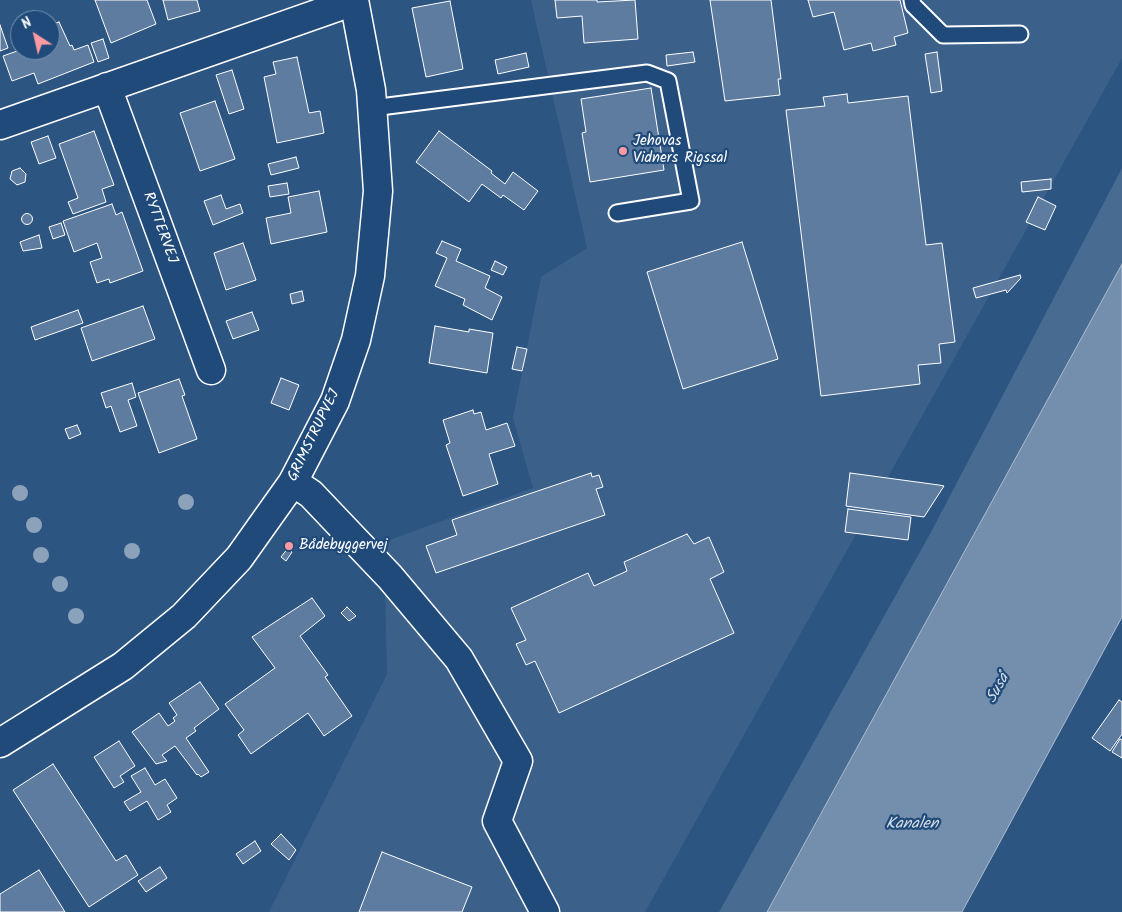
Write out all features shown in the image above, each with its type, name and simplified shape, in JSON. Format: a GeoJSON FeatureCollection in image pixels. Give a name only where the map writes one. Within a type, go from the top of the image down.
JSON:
{"type":"FeatureCollection","features":[{"type":"Feature","properties":{"kind":"street"},"geometry":{"type":"LineString","coordinates":[[0,125],[354,0]]}},
{"type":"Feature","properties":{"kind":"street","name":"GRIMSTRUPVEJ"},"geometry":{"type":"LineString","coordinates":[[0,743],[122,666],[184,616],[240,558],[293,482],[335,401],[356,340],[368,285],[378,191],[371,90],[354,0]]}},
{"type":"Feature","properties":{"kind":"street","name":"RYTTERVEJ"},"geometry":{"type":"LineString","coordinates":[[107,87],[211,370]]}},
{"type":"Feature","properties":{"kind":"street"},"geometry":{"type":"LineString","coordinates":[[293,482],[311,494],[364,550],[459,659],[518,761],[497,821],[545,912]]}},
{"type":"Feature","properties":{"kind":"lane"},"geometry":{"type":"LineString","coordinates":[[912,0],[913,5],[943,35],[1020,34]]}},
{"type":"Feature","properties":{"kind":"lane"},"geometry":{"type":"LineString","coordinates":[[372,108],[647,73],[668,82],[691,201],[617,213]]}},
{"type":"Feature","properties":{"kind":"shaded area"},"geometry":{"type":"Polygon","coordinates":[[[531,0],[1122,0],[1122,58],[645,912],[269,912],[387,674],[384,542],[533,488],[513,418],[541,277],[587,248],[531,0]]]}},
{"type":"Feature","properties":{"kind":"shaded area"},"geometry":{"type":"Polygon","coordinates":[[[1122,168],[1122,264],[977,533],[767,912],[719,912],[931,532],[1122,168]]]}},
{"type":"Feature","properties":{"kind":"water","name":"Kanalen"},"geometry":{"type":"Polygon","coordinates":[[[1122,264],[1122,617],[962,912],[767,912],[1122,264]]]}},
{"type":"Feature","properties":{"kind":"building"},"geometry":{"type":"Polygon","coordinates":[[[95,0],[147,0],[156,24],[111,43],[95,0]]]}},
{"type":"Feature","properties":{"kind":"building"},"geometry":{"type":"Polygon","coordinates":[[[163,0],[197,0],[200,11],[168,20],[163,0]]]}},
{"type":"Feature","properties":{"kind":"building"},"geometry":{"type":"Polygon","coordinates":[[[555,0],[597,0],[597,2],[635,0],[638,39],[584,43],[582,16],[557,18],[555,0]]]}},
{"type":"Feature","properties":{"kind":"building"},"geometry":{"type":"Polygon","coordinates":[[[710,0],[771,0],[781,79],[778,79],[780,95],[725,101],[710,0]]]}},
{"type":"Feature","properties":{"kind":"building"},"geometry":{"type":"Polygon","coordinates":[[[808,0],[900,0],[908,33],[894,37],[896,45],[873,51],[871,43],[844,50],[834,12],[813,17],[808,0]]]}},
{"type":"Feature","properties":{"kind":"building"},"geometry":{"type":"Polygon","coordinates":[[[450,1],[463,69],[426,77],[412,8],[450,1]]]}},
{"type":"Feature","properties":{"kind":"building"},"geometry":{"type":"Polygon","coordinates":[[[60,24],[70,46],[72,45],[74,50],[88,45],[94,62],[38,84],[34,73],[12,81],[3,56],[10,54],[10,60],[60,60],[60,24]]]}},
{"type":"Feature","properties":{"kind":"building"},"geometry":{"type":"Polygon","coordinates":[[[0,25],[8,48],[0,51],[0,25]]]}},
{"type":"Feature","properties":{"kind":"building"},"geometry":{"type":"Polygon","coordinates":[[[103,39],[109,58],[98,62],[91,43],[103,39]]]}},
{"type":"Feature","properties":{"kind":"building"},"geometry":{"type":"Polygon","coordinates":[[[693,52],[695,62],[667,66],[666,55],[693,52]]]}},
{"type":"Feature","properties":{"kind":"building"},"geometry":{"type":"Polygon","coordinates":[[[937,52],[942,91],[931,93],[925,54],[937,52]]]}},
{"type":"Feature","properties":{"kind":"building"},"geometry":{"type":"Polygon","coordinates":[[[526,53],[529,67],[498,74],[495,60],[526,53]]]}},
{"type":"Feature","properties":{"kind":"building"},"geometry":{"type":"Polygon","coordinates":[[[297,57],[309,113],[320,111],[324,133],[277,143],[264,77],[276,74],[273,62],[297,57]]]}},
{"type":"Feature","properties":{"kind":"building"},"geometry":{"type":"Polygon","coordinates":[[[232,70],[244,109],[229,114],[216,75],[232,70]]]}},
{"type":"Feature","properties":{"kind":"building","name":"Jehovas Vidners Rigssal"},"geometry":{"type":"Polygon","coordinates":[[[651,88],[664,170],[590,182],[582,133],[586,132],[581,99],[651,88]]]}},
{"type":"Feature","properties":{"kind":"building"},"geometry":{"type":"Polygon","coordinates":[[[847,94],[848,103],[908,96],[926,245],[942,243],[955,342],[939,344],[941,363],[918,365],[920,384],[821,396],[786,110],[825,106],[823,97],[847,94]]]}},
{"type":"Feature","properties":{"kind":"building"},"geometry":{"type":"Polygon","coordinates":[[[215,101],[235,159],[200,171],[180,113],[215,101]]]}},
{"type":"Feature","properties":{"kind":"building"},"geometry":{"type":"Polygon","coordinates":[[[94,131],[114,185],[102,189],[106,202],[73,214],[68,202],[78,198],[59,144],[94,131]]]}},
{"type":"Feature","properties":{"kind":"building"},"geometry":{"type":"Polygon","coordinates":[[[439,131],[492,171],[491,173],[505,184],[513,172],[538,191],[524,210],[503,195],[501,198],[482,184],[469,202],[416,162],[439,131]]]}},
{"type":"Feature","properties":{"kind":"building"},"geometry":{"type":"Polygon","coordinates":[[[48,136],[56,158],[39,164],[31,142],[48,136]]]}},
{"type":"Feature","properties":{"kind":"building"},"geometry":{"type":"Polygon","coordinates":[[[296,157],[299,168],[271,175],[268,164],[296,157]]]}},
{"type":"Feature","properties":{"kind":"building"},"geometry":{"type":"Polygon","coordinates":[[[20,168],[26,174],[25,182],[17,185],[10,179],[12,171],[20,168]]]}},
{"type":"Feature","properties":{"kind":"building"},"geometry":{"type":"Polygon","coordinates":[[[1051,179],[1051,189],[1022,192],[1021,182],[1051,179]]]}},
{"type":"Feature","properties":{"kind":"building"},"geometry":{"type":"Polygon","coordinates":[[[287,183],[289,194],[270,197],[268,186],[287,183]]]}},
{"type":"Feature","properties":{"kind":"building"},"geometry":{"type":"Polygon","coordinates":[[[319,191],[327,232],[271,244],[266,218],[291,213],[288,197],[319,191]]]}},
{"type":"Feature","properties":{"kind":"building"},"geometry":{"type":"Polygon","coordinates":[[[221,195],[226,209],[240,204],[243,213],[213,225],[204,201],[221,195]]]}},
{"type":"Feature","properties":{"kind":"building"},"geometry":{"type":"Polygon","coordinates":[[[1038,197],[1056,206],[1045,230],[1026,222],[1038,197]]]}},
{"type":"Feature","properties":{"kind":"building"},"geometry":{"type":"Polygon","coordinates":[[[112,204],[116,215],[122,212],[143,271],[110,283],[109,279],[97,283],[90,262],[102,258],[97,243],[74,252],[63,221],[112,204]]]}},
{"type":"Feature","properties":{"kind":"building"},"geometry":{"type":"Polygon","coordinates":[[[25,214],[29,214],[32,219],[31,223],[25,224],[22,221],[22,217],[25,214]]]}},
{"type":"Feature","properties":{"kind":"building"},"geometry":{"type":"Polygon","coordinates":[[[61,223],[65,235],[53,239],[49,227],[61,223]]]}},
{"type":"Feature","properties":{"kind":"building"},"geometry":{"type":"Polygon","coordinates":[[[39,235],[42,248],[23,251],[20,242],[39,235]]]}},
{"type":"Feature","properties":{"kind":"building"},"geometry":{"type":"Polygon","coordinates":[[[442,241],[461,249],[456,261],[490,276],[485,288],[502,297],[492,320],[463,305],[465,299],[435,286],[447,258],[436,253],[442,241]]]}},
{"type":"Feature","properties":{"kind":"building"},"geometry":{"type":"Polygon","coordinates":[[[742,242],[778,359],[683,389],[647,272],[742,242]]]}},
{"type":"Feature","properties":{"kind":"building"},"geometry":{"type":"Polygon","coordinates":[[[243,243],[256,280],[226,290],[214,253],[243,243]]]}},
{"type":"Feature","properties":{"kind":"building"},"geometry":{"type":"Polygon","coordinates":[[[495,261],[507,267],[503,275],[491,270],[495,261]]]}},
{"type":"Feature","properties":{"kind":"building"},"geometry":{"type":"Polygon","coordinates":[[[1020,275],[1021,278],[1007,293],[1006,290],[976,298],[973,288],[1020,275]]]}},
{"type":"Feature","properties":{"kind":"building"},"geometry":{"type":"Polygon","coordinates":[[[302,291],[304,301],[292,304],[290,294],[302,291]]]}},
{"type":"Feature","properties":{"kind":"building"},"geometry":{"type":"Polygon","coordinates":[[[143,306],[155,339],[92,361],[81,328],[143,306]]]}},
{"type":"Feature","properties":{"kind":"building"},"geometry":{"type":"Polygon","coordinates":[[[78,310],[83,323],[35,340],[31,327],[78,310]]]}},
{"type":"Feature","properties":{"kind":"building"},"geometry":{"type":"Polygon","coordinates":[[[252,312],[259,330],[233,339],[226,321],[252,312]]]}},
{"type":"Feature","properties":{"kind":"building"},"geometry":{"type":"Polygon","coordinates":[[[435,326],[469,332],[469,329],[493,333],[487,373],[429,363],[435,326]]]}},
{"type":"Feature","properties":{"kind":"building"},"geometry":{"type":"Polygon","coordinates":[[[517,347],[527,349],[522,371],[512,369],[517,347]]]}},
{"type":"Feature","properties":{"kind":"building"},"geometry":{"type":"Polygon","coordinates":[[[281,378],[299,385],[289,410],[271,403],[281,378]]]}},
{"type":"Feature","properties":{"kind":"building"},"geometry":{"type":"Polygon","coordinates":[[[179,379],[185,395],[182,396],[197,439],[159,453],[138,393],[179,379]]]}},
{"type":"Feature","properties":{"kind":"building"},"geometry":{"type":"Polygon","coordinates":[[[132,383],[136,397],[128,400],[137,426],[120,432],[111,406],[106,408],[101,393],[132,383]]]}},
{"type":"Feature","properties":{"kind":"building"},"geometry":{"type":"Polygon","coordinates":[[[473,410],[474,414],[481,412],[486,430],[507,423],[515,446],[489,454],[498,484],[463,496],[446,445],[450,443],[443,420],[473,410]]]}},
{"type":"Feature","properties":{"kind":"building"},"geometry":{"type":"Polygon","coordinates":[[[77,425],[81,434],[69,439],[65,429],[77,425]]]}},
{"type":"Feature","properties":{"kind":"building"},"geometry":{"type":"Polygon","coordinates":[[[591,473],[592,477],[599,475],[603,487],[596,489],[605,515],[436,573],[426,546],[457,535],[452,520],[591,473]]]}},
{"type":"Feature","properties":{"kind":"building"},"geometry":{"type":"Polygon","coordinates":[[[850,473],[944,486],[924,517],[846,506],[850,473]]]}},
{"type":"Feature","properties":{"kind":"building"},"geometry":{"type":"Polygon","coordinates":[[[848,509],[911,517],[908,540],[845,532],[848,509]]]}},
{"type":"Feature","properties":{"kind":"building"},"geometry":{"type":"Polygon","coordinates":[[[687,534],[694,544],[709,537],[724,572],[710,579],[734,633],[559,713],[535,661],[526,665],[516,644],[526,640],[511,608],[588,573],[594,586],[627,571],[624,562],[687,534]]]}},
{"type":"Feature","properties":{"kind":"building"},"geometry":{"type":"Polygon","coordinates":[[[288,548],[292,552],[286,561],[281,557],[288,548]]]}},
{"type":"Feature","properties":{"kind":"building"},"geometry":{"type":"Polygon","coordinates":[[[312,598],[325,616],[300,636],[328,675],[325,677],[352,716],[324,736],[308,713],[251,754],[238,735],[244,730],[225,704],[275,668],[252,637],[312,598]]]}},
{"type":"Feature","properties":{"kind":"building"},"geometry":{"type":"Polygon","coordinates":[[[347,607],[356,616],[349,621],[341,613],[347,607]]]}},
{"type":"Feature","properties":{"kind":"building"},"geometry":{"type":"Polygon","coordinates":[[[200,682],[219,709],[194,728],[196,731],[186,738],[209,772],[201,777],[197,775],[175,746],[162,755],[167,761],[156,764],[132,732],[159,713],[168,726],[175,721],[173,718],[177,715],[169,703],[200,682]]]}},
{"type":"Feature","properties":{"kind":"building"},"geometry":{"type":"Polygon","coordinates":[[[1119,700],[1122,702],[1122,734],[1110,751],[1092,738],[1119,700]]]}},
{"type":"Feature","properties":{"kind":"building"},"geometry":{"type":"Polygon","coordinates":[[[1120,739],[1122,740],[1122,758],[1112,752],[1120,739]]]}},
{"type":"Feature","properties":{"kind":"building"},"geometry":{"type":"Polygon","coordinates":[[[119,741],[135,766],[120,776],[124,782],[114,788],[94,757],[119,741]]]}},
{"type":"Feature","properties":{"kind":"building"},"geometry":{"type":"Polygon","coordinates":[[[53,764],[116,861],[126,855],[138,875],[89,907],[13,790],[53,764]]]}},
{"type":"Feature","properties":{"kind":"building"},"geometry":{"type":"Polygon","coordinates":[[[145,768],[155,785],[165,779],[177,798],[167,805],[171,812],[158,820],[147,801],[130,811],[124,802],[141,792],[131,776],[145,768]]]}},
{"type":"Feature","properties":{"kind":"building"},"geometry":{"type":"Polygon","coordinates":[[[281,834],[296,850],[289,860],[271,844],[281,834]]]}},
{"type":"Feature","properties":{"kind":"building"},"geometry":{"type":"Polygon","coordinates":[[[255,841],[261,851],[243,864],[236,854],[255,841]]]}},
{"type":"Feature","properties":{"kind":"building"},"geometry":{"type":"Polygon","coordinates":[[[382,852],[472,887],[462,912],[359,912],[382,852]]]}},
{"type":"Feature","properties":{"kind":"building"},"geometry":{"type":"Polygon","coordinates":[[[160,867],[167,878],[146,892],[138,881],[160,867]]]}},
{"type":"Feature","properties":{"kind":"building"},"geometry":{"type":"Polygon","coordinates":[[[39,870],[65,912],[0,912],[0,894],[39,870]]]}},
{"type":"Feature","properties":{"kind":"place","name":"Jehovas Vidners Rigssal"},"geometry":{"type":"Point","coordinates":[623,151]}},
{"type":"Feature","properties":{"kind":"place","name":"Bådebyggervej"},"geometry":{"type":"Point","coordinates":[289,546]}},
{"type":"Feature","properties":{"kind":"water label","name":"Suså"},"geometry":{"type":"Point","coordinates":[999,689]}}]}
